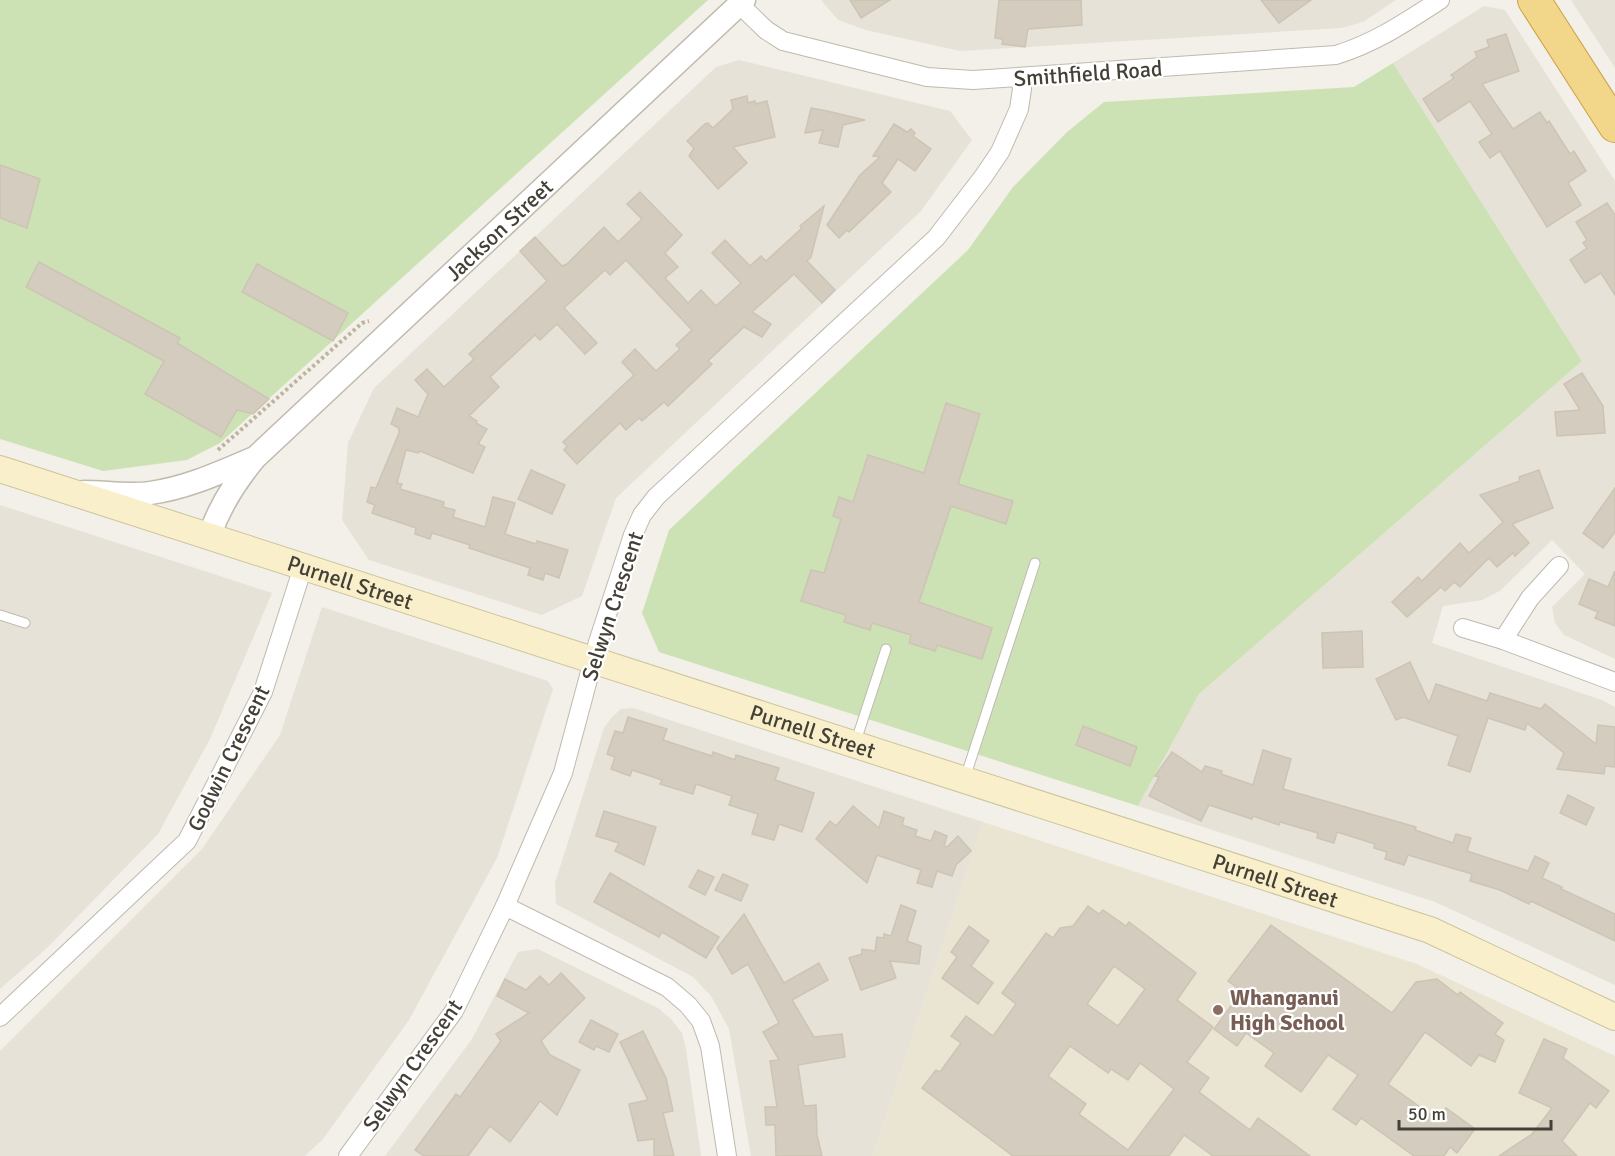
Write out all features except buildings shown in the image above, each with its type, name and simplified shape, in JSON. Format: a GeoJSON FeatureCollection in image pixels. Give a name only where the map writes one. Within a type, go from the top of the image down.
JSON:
{"type":"FeatureCollection","features":[{"type":"Feature","properties":{"kind":"highway"},"geometry":{"type":"LineString","coordinates":[[1534,0],[1615,126]]}},
{"type":"Feature","properties":{"kind":"main road","name":"Purnell Street"},"geometry":{"type":"LineString","coordinates":[[0,470],[1430,930],[1615,1017]]}},
{"type":"Feature","properties":{"kind":"street","name":"Smithfield Road"},"geometry":{"type":"LineString","coordinates":[[742,2],[766,30],[783,41],[927,77],[973,80],[1336,55],[1364,46],[1382,37],[1440,0]]}},
{"type":"Feature","properties":{"kind":"street","name":"Jackson Street"},"geometry":{"type":"LineString","coordinates":[[209,537],[215,519],[237,479],[255,458],[742,2]]}},
{"type":"Feature","properties":{"kind":"street","name":"Selwyn Crescent"},"geometry":{"type":"LineString","coordinates":[[348,1156],[454,1011],[505,906],[563,773],[593,661],[633,535],[642,515],[656,497],[936,238],[1000,152],[1019,109],[1022,89],[1020,77]]}},
{"type":"Feature","properties":{"kind":"street","name":"Jackson Street"},"geometry":{"type":"LineString","coordinates":[[68,491],[148,494],[209,477],[255,458]]}},
{"type":"Feature","properties":{"kind":"street"},"geometry":{"type":"LineString","coordinates":[[1503,640],[1530,598],[1559,566]]}},
{"type":"Feature","properties":{"kind":"street","name":"Godwin Crescent"},"geometry":{"type":"LineString","coordinates":[[0,1017],[187,841],[263,692],[303,567]]}},
{"type":"Feature","properties":{"kind":"street"},"geometry":{"type":"LineString","coordinates":[[1463,628],[1503,640],[1615,682]]}},
{"type":"Feature","properties":{"kind":"street"},"geometry":{"type":"LineString","coordinates":[[505,906],[667,987],[688,1005],[701,1021],[710,1046],[727,1156]]}},
{"type":"Feature","properties":{"kind":"lane"},"geometry":{"type":"LineString","coordinates":[[964,781],[1035,563]]}},
{"type":"Feature","properties":{"kind":"lane"},"geometry":{"type":"LineString","coordinates":[[0,615],[25,623]]}},
{"type":"Feature","properties":{"kind":"lane"},"geometry":{"type":"LineString","coordinates":[[855,745],[886,650]]}},
{"type":"Feature","properties":{"kind":"path"},"geometry":{"type":"LineString","coordinates":[[214,453],[362,323]]}},
{"type":"Feature","properties":{"kind":"shaded area"},"geometry":{"type":"Polygon","coordinates":[[[821,0],[1396,0],[1363,22],[1342,28],[960,51],[866,30],[838,20],[821,0]]]}},
{"type":"Feature","properties":{"kind":"shaded area"},"geometry":{"type":"Polygon","coordinates":[[[1571,0],[1615,0],[1615,68],[1571,0]]]}},
{"type":"Feature","properties":{"kind":"shaded area"},"geometry":{"type":"Polygon","coordinates":[[[1484,6],[1505,10],[1615,181],[1615,659],[1564,635],[1555,623],[1552,607],[1585,574],[1552,540],[1500,591],[1482,600],[1443,606],[1432,643],[1602,700],[1615,707],[1615,985],[1435,902],[1138,806],[1199,694],[1582,361],[1393,63],[1484,6]]]}},
{"type":"Feature","properties":{"kind":"shaded area"},"geometry":{"type":"Polygon","coordinates":[[[739,60],[950,111],[972,140],[921,211],[616,498],[582,596],[542,615],[369,560],[342,520],[348,443],[374,388],[716,67],[739,60]]]}},
{"type":"Feature","properties":{"kind":"shaded area"},"geometry":{"type":"Polygon","coordinates":[[[0,505],[272,593],[210,739],[158,834],[48,947],[0,989],[0,505]]]}},
{"type":"Feature","properties":{"kind":"shaded area"},"geometry":{"type":"Polygon","coordinates":[[[322,607],[548,681],[553,689],[497,858],[409,1020],[323,1139],[305,1156],[0,1156],[0,1051],[202,849],[280,735],[322,607]]]}},
{"type":"Feature","properties":{"kind":"shaded area"},"geometry":{"type":"Polygon","coordinates":[[[633,708],[983,822],[873,1156],[751,1156],[729,1029],[711,996],[693,977],[556,904],[555,883],[604,728],[621,709],[633,708]]]}},
{"type":"Feature","properties":{"kind":"shaded area","name":"Whanganui High School"},"geometry":{"type":"Polygon","coordinates":[[[983,822],[1417,964],[1615,1056],[1615,1156],[873,1156],[983,822]]]}},
{"type":"Feature","properties":{"kind":"shaded area"},"geometry":{"type":"Polygon","coordinates":[[[538,949],[658,1008],[671,1019],[682,1033],[686,1049],[701,1156],[385,1156],[472,1039],[518,952],[538,949]]]}},
{"type":"Feature","properties":{"kind":"green space"},"geometry":{"type":"Polygon","coordinates":[[[0,0],[708,0],[220,443],[187,460],[103,471],[0,439],[0,0]]]}},
{"type":"Feature","properties":{"kind":"green space"},"geometry":{"type":"Polygon","coordinates":[[[1393,63],[1582,361],[1199,694],[1138,806],[659,652],[642,613],[669,530],[968,250],[1013,187],[1067,132],[1104,102],[1354,87],[1393,63]]]}},
{"type":"Feature","properties":{"kind":"place","name":"Whanganui High School"},"geometry":{"type":"Point","coordinates":[1218,1010]}}]}
